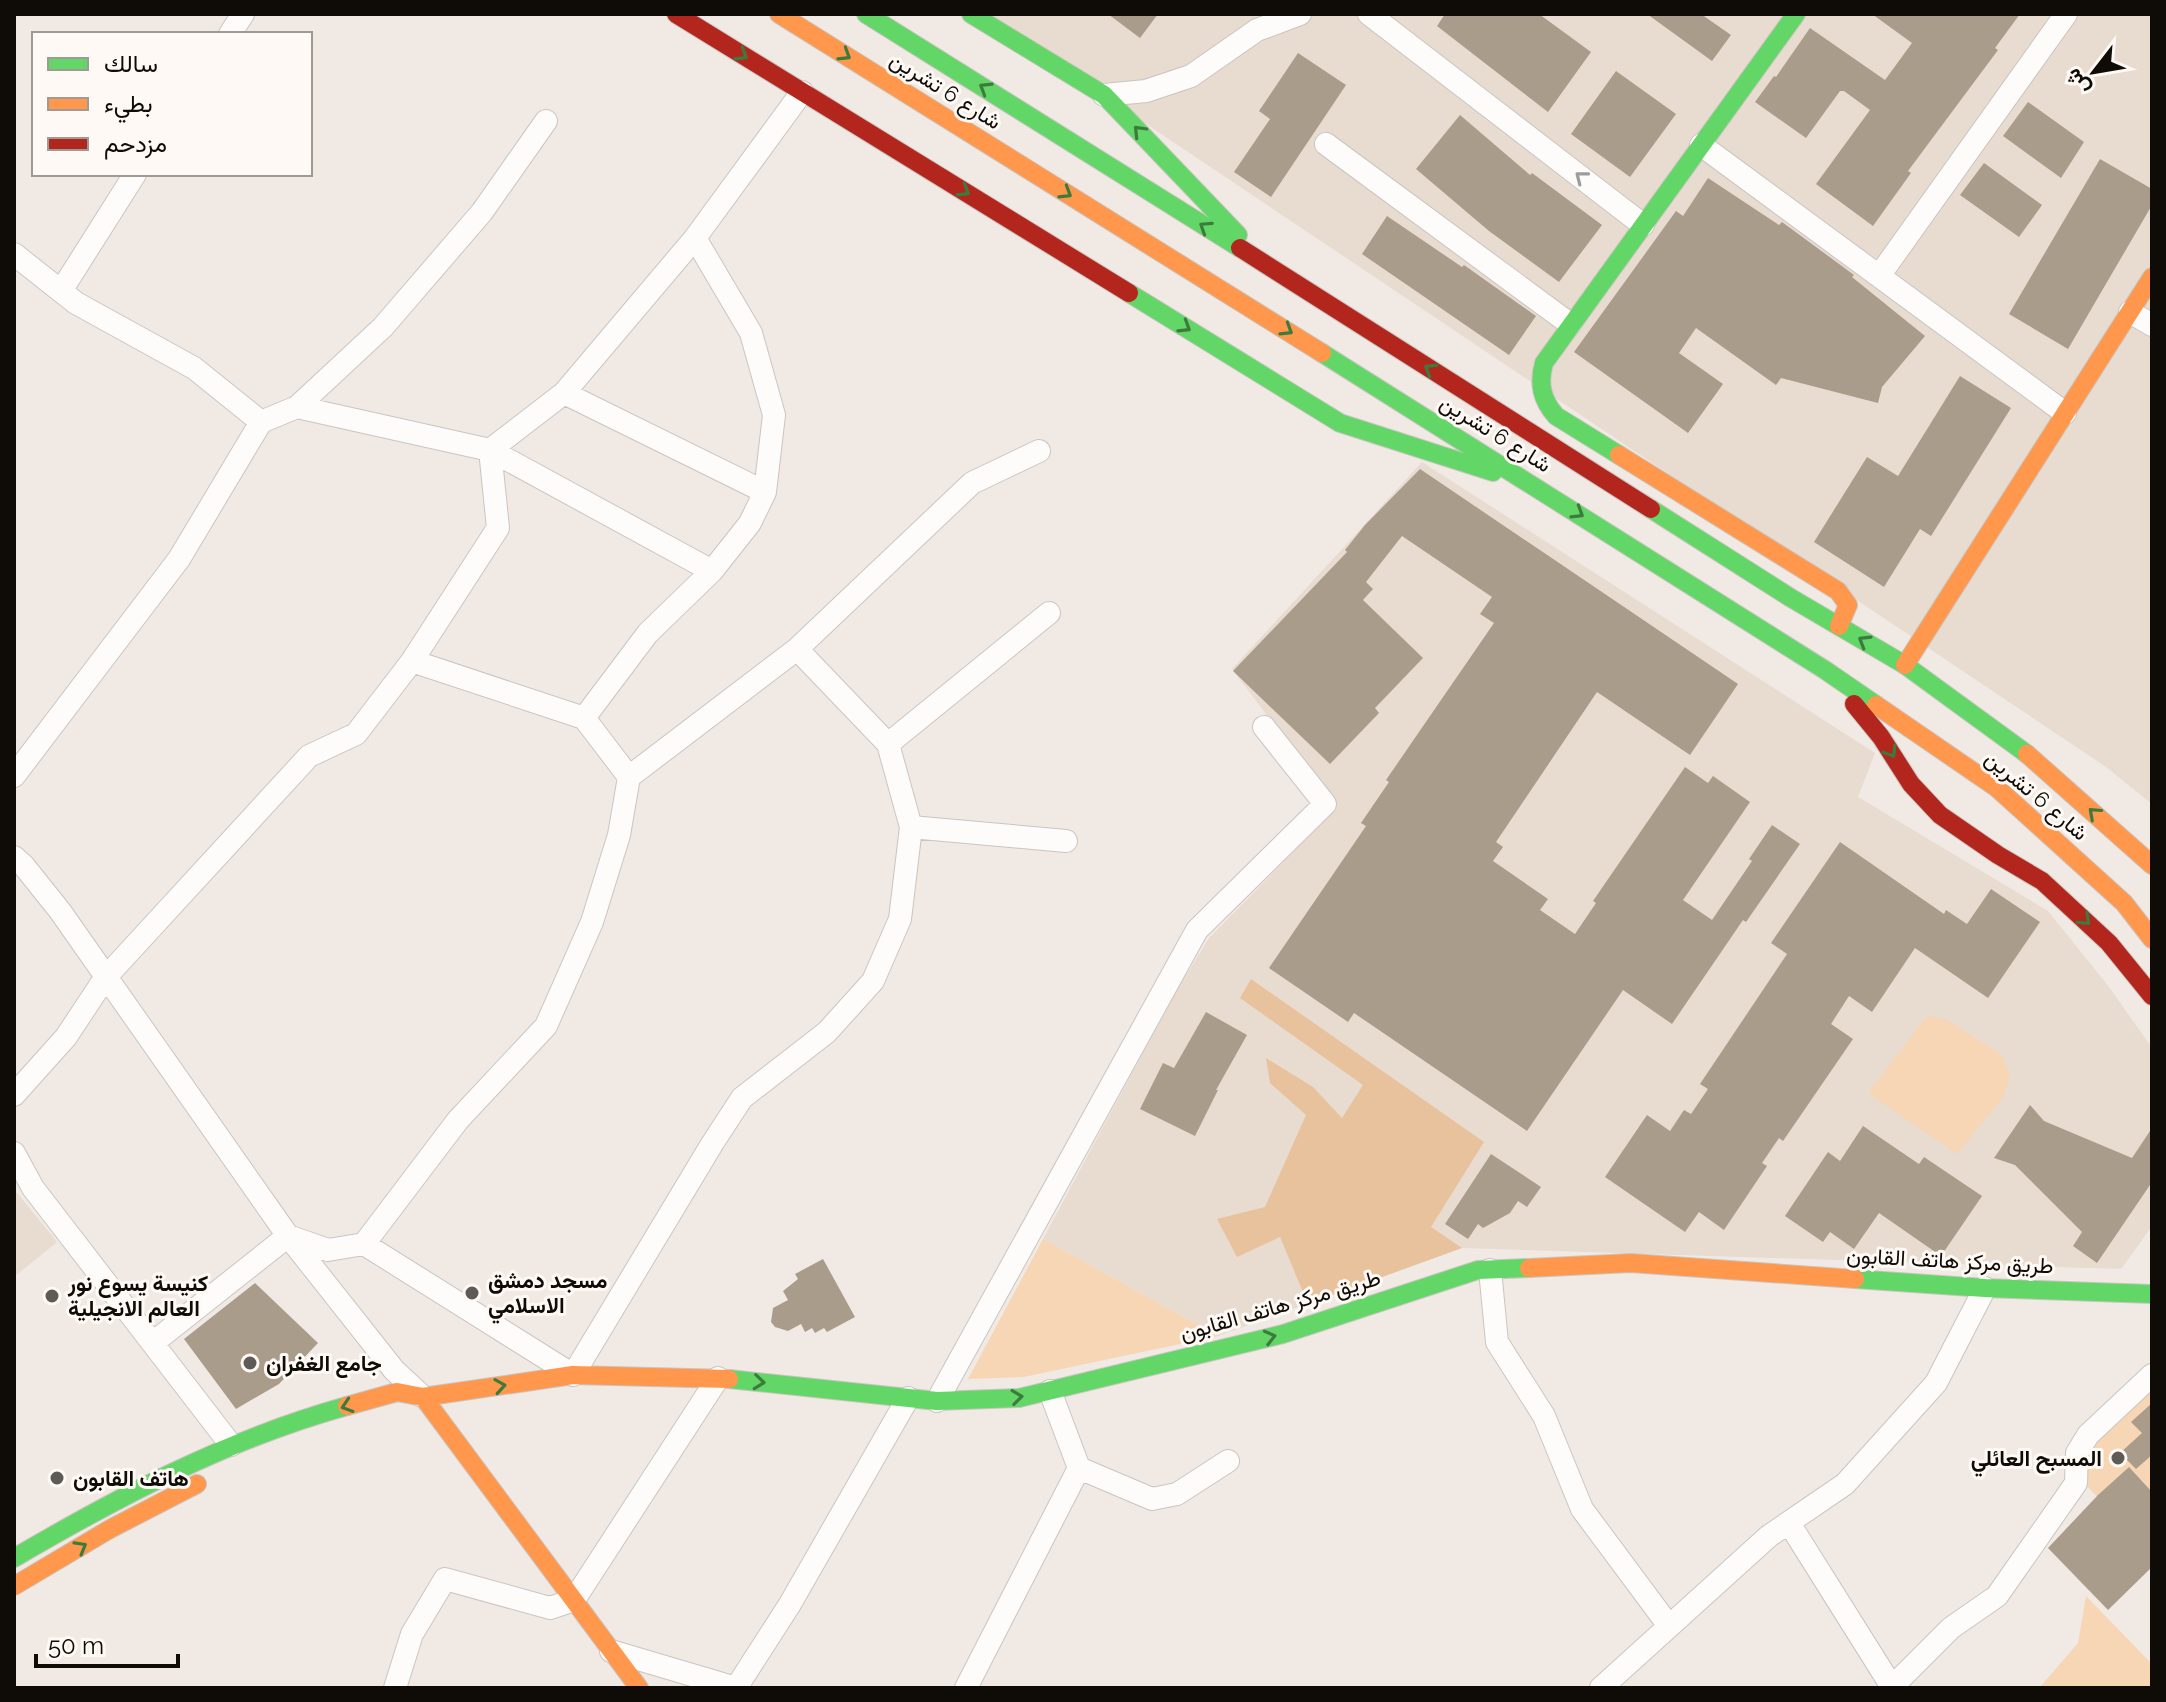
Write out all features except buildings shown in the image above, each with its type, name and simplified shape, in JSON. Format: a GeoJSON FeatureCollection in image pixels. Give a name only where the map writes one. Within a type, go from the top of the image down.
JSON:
{"type":"FeatureCollection","features":[{"type":"Feature","properties":{"kind":"main road"},"geometry":{"type":"LineString","coordinates":[[676,14],[1340,423],[1534,485]]}},
{"type":"Feature","properties":{"kind":"main road","name":"شارع 6 تشرين"},"geometry":{"type":"LineString","coordinates":[[779,14],[1825,670],[1997,788],[2124,903],[2152,939]]}},
{"type":"Feature","properties":{"kind":"main road","name":"شارع 6 تشرين"},"geometry":{"type":"LineString","coordinates":[[866,14],[1905,665],[2025,752],[2152,865]]}},
{"type":"Feature","properties":{"kind":"main road"},"geometry":{"type":"LineString","coordinates":[[971,14],[1104,95],[1270,269]]}},
{"type":"Feature","properties":{"kind":"main road"},"geometry":{"type":"LineString","coordinates":[[1796,14],[1548,355],[1540,372],[1541,391],[1549,409],[1556,416],[1838,591],[1848,605],[1839,626]]}},
{"type":"Feature","properties":{"kind":"main road"},"geometry":{"type":"LineString","coordinates":[[1905,665],[2152,277]]}},
{"type":"Feature","properties":{"kind":"main road"},"geometry":{"type":"LineString","coordinates":[[1825,670],[1881,737],[1911,784],[1940,815],[2042,881],[2109,943],[2152,996]]}},
{"type":"Feature","properties":{"kind":"main road","name":"طريق مركز هاتف القابون"},"geometry":{"type":"LineString","coordinates":[[423,1397],[573,1375],[718,1378],[937,1401],[1019,1398],[1283,1334],[1478,1270],[1631,1263],[1985,1288],[2152,1294]]}},
{"type":"Feature","properties":{"kind":"main road"},"geometry":{"type":"LineString","coordinates":[[14,1558],[100,1508],[231,1445],[374,1397],[397,1392],[423,1397],[639,1688]]}},
{"type":"Feature","properties":{"kind":"main road"},"geometry":{"type":"LineString","coordinates":[[397,1412],[408,1409],[423,1397]]}},
{"type":"Feature","properties":{"kind":"main road"},"geometry":{"type":"LineString","coordinates":[[14,1586],[110,1529],[209,1477]]}},
{"type":"Feature","properties":{"kind":"street"},"geometry":{"type":"LineString","coordinates":[[231,32],[243,14]]}},
{"type":"Feature","properties":{"kind":"street"},"geometry":{"type":"LineString","coordinates":[[1104,95],[1146,91],[1191,76],[1257,30],[1300,14]]}},
{"type":"Feature","properties":{"kind":"street"},"geometry":{"type":"LineString","coordinates":[[1369,14],[1643,225]]}},
{"type":"Feature","properties":{"kind":"street"},"geometry":{"type":"LineString","coordinates":[[1879,276],[2066,14]]}},
{"type":"Feature","properties":{"kind":"street"},"geometry":{"type":"LineString","coordinates":[[490,450],[564,393],[695,238],[802,92]]}},
{"type":"Feature","properties":{"kind":"street"},"geometry":{"type":"LineString","coordinates":[[14,776],[179,559],[261,422],[297,407],[383,327],[482,212],[546,121]]}},
{"type":"Feature","properties":{"kind":"street"},"geometry":{"type":"LineString","coordinates":[[1326,144],[1570,324]]}},
{"type":"Feature","properties":{"kind":"street"},"geometry":{"type":"LineString","coordinates":[[1701,145],[2065,413]]}},
{"type":"Feature","properties":{"kind":"street"},"geometry":{"type":"LineString","coordinates":[[61,291],[134,176]]}},
{"type":"Feature","properties":{"kind":"street"},"geometry":{"type":"LineString","coordinates":[[584,718],[648,633],[712,571],[750,523],[765,492],[774,415],[751,333],[695,238]]}},
{"type":"Feature","properties":{"kind":"street"},"geometry":{"type":"LineString","coordinates":[[14,254],[76,303],[194,368],[261,422]]}},
{"type":"Feature","properties":{"kind":"street"},"geometry":{"type":"LineString","coordinates":[[2130,312],[2152,325]]}},
{"type":"Feature","properties":{"kind":"street"},"geometry":{"type":"LineString","coordinates":[[564,393],[765,492]]}},
{"type":"Feature","properties":{"kind":"street"},"geometry":{"type":"LineString","coordinates":[[297,407],[490,450],[712,571]]}},
{"type":"Feature","properties":{"kind":"street"},"geometry":{"type":"LineString","coordinates":[[14,1095],[66,1037],[105,978],[309,756],[356,734],[412,661],[498,528],[490,450]]}},
{"type":"Feature","properties":{"kind":"street"},"geometry":{"type":"LineString","coordinates":[[364,1244],[458,1120],[546,1026],[592,922],[619,835],[629,777],[797,649],[972,483],[1039,451]]}},
{"type":"Feature","properties":{"kind":"street"},"geometry":{"type":"LineString","coordinates":[[888,744],[1049,613]]}},
{"type":"Feature","properties":{"kind":"street"},"geometry":{"type":"LineString","coordinates":[[288,1236],[328,1250],[364,1244],[573,1375],[742,1098],[827,1032],[873,981],[900,919],[911,827],[888,744],[797,649]]}},
{"type":"Feature","properties":{"kind":"street"},"geometry":{"type":"LineString","coordinates":[[412,661],[584,718],[629,777]]}},
{"type":"Feature","properties":{"kind":"street"},"geometry":{"type":"LineString","coordinates":[[937,1401],[1197,930],[1325,804],[1264,727]]}},
{"type":"Feature","properties":{"kind":"street"},"geometry":{"type":"LineString","coordinates":[[911,827],[1066,841]]}},
{"type":"Feature","properties":{"kind":"street"},"geometry":{"type":"LineString","coordinates":[[14,857],[60,911],[288,1236],[394,1370],[423,1397]]}},
{"type":"Feature","properties":{"kind":"street"},"geometry":{"type":"LineString","coordinates":[[14,1153],[33,1188],[231,1445]]}},
{"type":"Feature","properties":{"kind":"street"},"geometry":{"type":"LineString","coordinates":[[154,1342],[288,1236]]}},
{"type":"Feature","properties":{"kind":"street"},"geometry":{"type":"LineString","coordinates":[[1490,1270],[1497,1342],[1544,1416],[1582,1509],[1669,1626]]}},
{"type":"Feature","properties":{"kind":"street"},"geometry":{"type":"LineString","coordinates":[[1601,1688],[1769,1536],[1845,1484],[1936,1383],[1985,1288]]}},
{"type":"Feature","properties":{"kind":"street"},"geometry":{"type":"LineString","coordinates":[[1789,1523],[1892,1688],[1951,1628],[1997,1596],[2076,1483],[2077,1453],[2088,1435],[2152,1375]]}},
{"type":"Feature","properties":{"kind":"street"},"geometry":{"type":"LineString","coordinates":[[395,1688],[412,1634],[445,1579],[550,1608],[574,1600],[718,1378]]}},
{"type":"Feature","properties":{"kind":"street"},"geometry":{"type":"LineString","coordinates":[[1050,1391],[1079,1468],[1152,1499],[1177,1494],[1228,1461]]}},
{"type":"Feature","properties":{"kind":"street"},"geometry":{"type":"LineString","coordinates":[[611,1651],[736,1688],[790,1604],[908,1398]]}},
{"type":"Feature","properties":{"kind":"street"},"geometry":{"type":"LineString","coordinates":[[966,1688],[1079,1468]]}},
{"type":"Feature","properties":{"kind":"shaded area"},"geometry":{"type":"Polygon","coordinates":[[[982,14],[2152,14],[2152,804],[2106,767],[982,14]]]}},
{"type":"Feature","properties":{"kind":"shaded area"},"geometry":{"type":"Polygon","coordinates":[[[1422,462],[1875,753],[1858,797],[2048,911],[2109,987],[2152,1048],[2152,1226],[2121,1269],[1462,1248],[1218,1336],[1043,1239],[1175,993],[1209,938],[1337,808],[1232,669],[1422,462]]]}},
{"type":"Feature","properties":{"kind":"shaded area"},"geometry":{"type":"Polygon","coordinates":[[[1251,979],[1484,1142],[1431,1227],[1462,1248],[1308,1304],[1280,1237],[1237,1257],[1217,1219],[1265,1207],[1306,1115],[1270,1083],[1266,1058],[1313,1087],[1342,1118],[1363,1085],[1240,998],[1251,979]]]}},
{"type":"Feature","properties":{"kind":"shaded area"},"geometry":{"type":"Polygon","coordinates":[[[1927,1016],[1946,1019],[2002,1055],[2010,1076],[2004,1096],[1957,1154],[1868,1093],[1927,1016]]]}},
{"type":"Feature","properties":{"kind":"shaded area"},"geometry":{"type":"Polygon","coordinates":[[[14,1189],[57,1242],[14,1277],[14,1189]]]}},
{"type":"Feature","properties":{"kind":"shaded area"},"geometry":{"type":"Polygon","coordinates":[[[1043,1239],[1218,1336],[1024,1377],[968,1379],[1043,1239]]]}},
{"type":"Feature","properties":{"kind":"shaded area","name":"المسبح العائلي"},"geometry":{"type":"Polygon","coordinates":[[[2152,1389],[2152,1553],[2076,1475],[2094,1442],[2152,1389]]]}},
{"type":"Feature","properties":{"kind":"shaded area"},"geometry":{"type":"Polygon","coordinates":[[[2086,1596],[2152,1664],[2152,1688],[2039,1688],[2078,1643],[2086,1596]]]}},
{"type":"Feature","properties":{"kind":"traffic: fast"},"geometry":{"type":"LineString","coordinates":[[866,14],[1240,248]]}},
{"type":"Feature","properties":{"kind":"traffic: fast"},"geometry":{"type":"LineString","coordinates":[[971,14],[1104,95],[1238,235]]}},
{"type":"Feature","properties":{"kind":"traffic: fast"},"geometry":{"type":"LineString","coordinates":[[1619,455],[1556,416],[1542,391],[1544,363],[1796,14]]}},
{"type":"Feature","properties":{"kind":"traffic: fast"},"geometry":{"type":"LineString","coordinates":[[1129,293],[1340,423],[1493,472]]}},
{"type":"Feature","properties":{"kind":"traffic: fast"},"geometry":{"type":"LineString","coordinates":[[1322,353],[1876,705]]}},
{"type":"Feature","properties":{"kind":"traffic: fast"},"geometry":{"type":"LineString","coordinates":[[1651,509],[1791,598],[1905,665],[2027,754]]}},
{"type":"Feature","properties":{"kind":"traffic: fast"},"geometry":{"type":"LineString","coordinates":[[729,1379],[937,1401],[1019,1398],[1283,1334],[1478,1270],[1529,1268]]}},
{"type":"Feature","properties":{"kind":"traffic: fast"},"geometry":{"type":"LineString","coordinates":[[1855,1279],[1985,1288],[2152,1294]]}},
{"type":"Feature","properties":{"kind":"traffic: fast"},"geometry":{"type":"LineString","coordinates":[[14,1558],[135,1491],[217,1452],[303,1419],[347,1406]]}},
{"type":"Feature","properties":{"kind":"traffic: slow"},"geometry":{"type":"LineString","coordinates":[[779,14],[1322,353]]}},
{"type":"Feature","properties":{"kind":"traffic: slow"},"geometry":{"type":"LineString","coordinates":[[1905,665],[2152,277]]}},
{"type":"Feature","properties":{"kind":"traffic: slow"},"geometry":{"type":"LineString","coordinates":[[1619,455],[1838,591],[1848,605],[1839,626]]}},
{"type":"Feature","properties":{"kind":"traffic: slow"},"geometry":{"type":"LineString","coordinates":[[1876,705],[1997,788],[2124,903],[2152,939]]}},
{"type":"Feature","properties":{"kind":"traffic: slow"},"geometry":{"type":"LineString","coordinates":[[2027,754],[2152,865]]}},
{"type":"Feature","properties":{"kind":"traffic: slow"},"geometry":{"type":"LineString","coordinates":[[1529,1268],[1631,1263],[1855,1279]]}},
{"type":"Feature","properties":{"kind":"traffic: slow"},"geometry":{"type":"LineString","coordinates":[[347,1406],[397,1392],[423,1397],[573,1375],[729,1379]]}},
{"type":"Feature","properties":{"kind":"traffic: slow"},"geometry":{"type":"LineString","coordinates":[[423,1397],[639,1688]]}},
{"type":"Feature","properties":{"kind":"traffic: slow"},"geometry":{"type":"LineString","coordinates":[[14,1586],[110,1529],[197,1484]]}},
{"type":"Feature","properties":{"kind":"traffic: jam"},"geometry":{"type":"LineString","coordinates":[[676,14],[1129,293]]}},
{"type":"Feature","properties":{"kind":"traffic: jam"},"geometry":{"type":"LineString","coordinates":[[1240,248],[1651,509]]}},
{"type":"Feature","properties":{"kind":"traffic: jam"},"geometry":{"type":"LineString","coordinates":[[1854,704],[1881,737],[1911,784],[1940,815],[2042,881],[2109,943],[2152,996]]}},
{"type":"Feature","properties":{"kind":"place","name":"مسجد دمشق الاسلامي"},"geometry":{"type":"Point","coordinates":[472,1293]}},
{"type":"Feature","properties":{"kind":"place","name":"كنيسة يسوع نور العالم الانجيلية"},"geometry":{"type":"Point","coordinates":[52,1296]}},
{"type":"Feature","properties":{"kind":"place","name":"جامع الغفران"},"geometry":{"type":"Point","coordinates":[250,1363]}},
{"type":"Feature","properties":{"kind":"place","name":"المسبح العائلي"},"geometry":{"type":"Point","coordinates":[2118,1458]}},
{"type":"Feature","properties":{"kind":"place","name":"هاتف القابون"},"geometry":{"type":"Point","coordinates":[57,1478]}}]}
